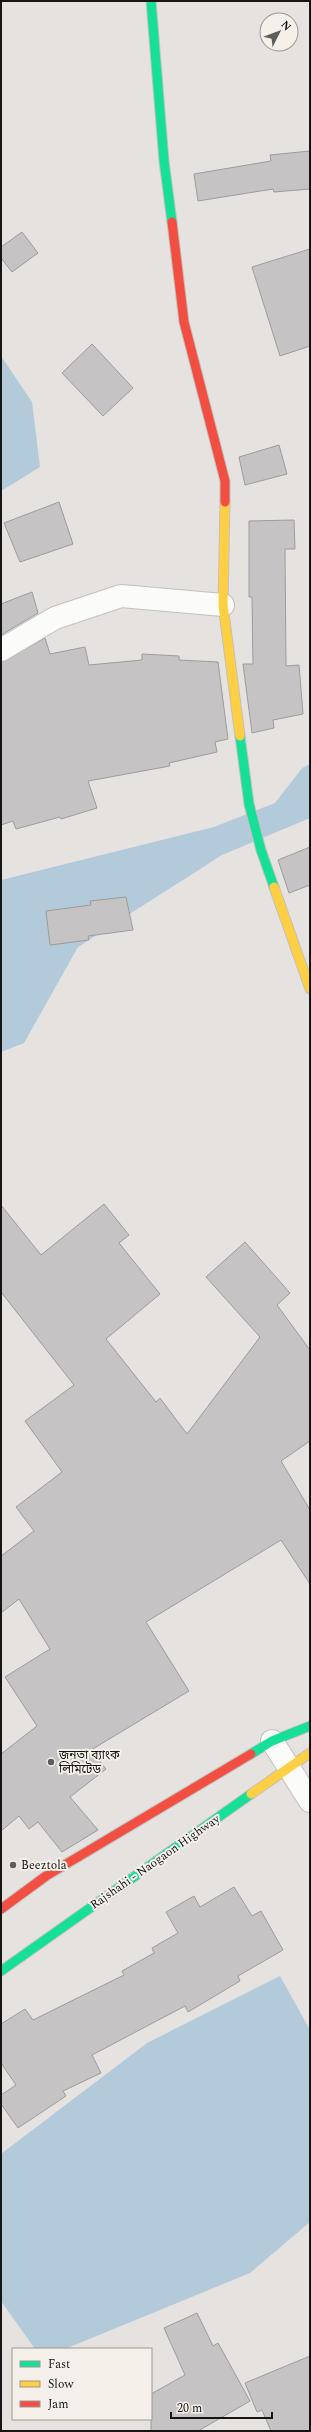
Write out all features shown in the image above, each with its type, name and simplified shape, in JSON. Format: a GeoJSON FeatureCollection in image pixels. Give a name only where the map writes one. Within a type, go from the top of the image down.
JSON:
{"type":"FeatureCollection","features":[{"type":"Feature","properties":{"kind":"street"},"geometry":{"type":"LineString","coordinates":[[151,1],[164,161],[184,322],[226,481],[223,605],[249,804],[260,850],[310,990]]}},
{"type":"Feature","properties":{"kind":"street"},"geometry":{"type":"LineString","coordinates":[[1,650],[56,618],[121,596],[223,605]]}},
{"type":"Feature","properties":{"kind":"street"},"geometry":{"type":"LineString","coordinates":[[1,1909],[46,1876],[272,1742],[310,1726]]}},
{"type":"Feature","properties":{"kind":"street"},"geometry":{"type":"LineString","coordinates":[[272,1742],[310,1801]]}},
{"type":"Feature","properties":{"kind":"street","name":"Rajshahi - Naogaon Highway"},"geometry":{"type":"LineString","coordinates":[[1,1971],[77,1916],[290,1770],[310,1753]]}},
{"type":"Feature","properties":{"kind":"water"},"geometry":{"type":"Polygon","coordinates":[[[1,356],[32,402],[40,467],[1,491],[1,356]]]}},
{"type":"Feature","properties":{"kind":"water"},"geometry":{"type":"Polygon","coordinates":[[[310,764],[310,818],[222,855],[78,947],[24,1043],[1,1052],[1,880],[214,827],[275,803],[302,768],[310,764]]]}},
{"type":"Feature","properties":{"kind":"water"},"geometry":{"type":"Polygon","coordinates":[[[280,1976],[310,2030],[310,2222],[250,2273],[67,2348],[34,2348],[1,2301],[1,2154],[147,2043],[280,1976]]]}},
{"type":"Feature","properties":{"kind":"building"},"geometry":{"type":"Polygon","coordinates":[[[310,151],[310,189],[274,192],[273,189],[198,201],[194,174],[271,161],[270,155],[310,151]]]}},
{"type":"Feature","properties":{"kind":"building"},"geometry":{"type":"Polygon","coordinates":[[[22,232],[38,253],[12,272],[1,258],[1,247],[22,232]]]}},
{"type":"Feature","properties":{"kind":"building"},"geometry":{"type":"Polygon","coordinates":[[[310,249],[310,346],[280,356],[252,267],[310,249]]]}},
{"type":"Feature","properties":{"kind":"building"},"geometry":{"type":"Polygon","coordinates":[[[92,344],[133,388],[103,416],[62,373],[92,344]]]}},
{"type":"Feature","properties":{"kind":"building"},"geometry":{"type":"Polygon","coordinates":[[[279,445],[287,474],[245,485],[239,457],[279,445]]]}},
{"type":"Feature","properties":{"kind":"building"},"geometry":{"type":"Polygon","coordinates":[[[59,502],[73,544],[20,562],[4,523],[59,502]]]}},
{"type":"Feature","properties":{"kind":"building"},"geometry":{"type":"Polygon","coordinates":[[[294,520],[295,549],[285,549],[286,666],[299,665],[303,714],[273,720],[274,728],[252,733],[243,664],[253,664],[252,597],[249,597],[249,521],[294,520]]]}},
{"type":"Feature","properties":{"kind":"building"},"geometry":{"type":"Polygon","coordinates":[[[32,592],[38,613],[1,635],[1,604],[32,592]]]}},
{"type":"Feature","properties":{"kind":"building"},"geometry":{"type":"Polygon","coordinates":[[[45,638],[50,654],[85,647],[89,665],[142,660],[142,654],[179,656],[179,660],[218,662],[228,739],[215,742],[217,752],[169,763],[170,766],[88,781],[97,808],[61,819],[60,817],[16,829],[13,821],[1,825],[1,662],[45,638]]]}},
{"type":"Feature","properties":{"kind":"building"},"geometry":{"type":"Polygon","coordinates":[[[310,847],[310,885],[289,893],[278,860],[310,847]]]}},
{"type":"Feature","properties":{"kind":"building"},"geometry":{"type":"Polygon","coordinates":[[[126,897],[133,930],[88,936],[89,940],[50,945],[46,911],[91,905],[90,901],[126,897]]]}},
{"type":"Feature","properties":{"kind":"building"},"geometry":{"type":"Polygon","coordinates":[[[104,1204],[129,1235],[119,1243],[160,1294],[106,1339],[156,1402],[160,1398],[187,1434],[260,1337],[206,1277],[245,1242],[290,1293],[277,1305],[310,1350],[310,1441],[281,1461],[310,1510],[310,1584],[281,1540],[146,1622],[189,1691],[91,1750],[106,1769],[70,1797],[98,1830],[62,1852],[38,1822],[29,1829],[19,1816],[1,1831],[1,1754],[37,1726],[5,1677],[50,1649],[19,1599],[1,1613],[1,1556],[34,1531],[16,1507],[62,1472],[25,1421],[74,1385],[1,1292],[1,1205],[41,1255],[104,1204]]]}},
{"type":"Feature","properties":{"kind":"building"},"geometry":{"type":"Polygon","coordinates":[[[234,1887],[252,1916],[261,1911],[283,1950],[238,1976],[240,1981],[188,2012],[185,2006],[92,2055],[101,2073],[63,2091],[66,2096],[18,2128],[1,2104],[1,2095],[16,2085],[1,2063],[1,2024],[25,2009],[33,2020],[124,1975],[122,1971],[154,1953],[152,1948],[178,1933],[166,1912],[194,1896],[200,1907],[234,1887]]]}},
{"type":"Feature","properties":{"kind":"building"},"geometry":{"type":"Polygon","coordinates":[[[197,2313],[213,2346],[218,2343],[250,2401],[198,2431],[151,2431],[152,2393],[185,2375],[164,2328],[197,2313]]]}},
{"type":"Feature","properties":{"kind":"building"},"geometry":{"type":"Polygon","coordinates":[[[310,2356],[310,2431],[271,2431],[262,2410],[257,2412],[245,2383],[310,2356]]]}},
{"type":"Feature","properties":{"kind":"traffic: fast"},"geometry":{"type":"LineString","coordinates":[[151,1],[164,161],[172,222]]}},
{"type":"Feature","properties":{"kind":"traffic: fast"},"geometry":{"type":"LineString","coordinates":[[240,736],[249,804],[261,850],[274,887]]}},
{"type":"Feature","properties":{"kind":"traffic: fast"},"geometry":{"type":"LineString","coordinates":[[251,1754],[272,1741],[310,1726]]}},
{"type":"Feature","properties":{"kind":"traffic: fast"},"geometry":{"type":"LineString","coordinates":[[1,1971],[251,1794]]}},
{"type":"Feature","properties":{"kind":"traffic: slow"},"geometry":{"type":"LineString","coordinates":[[225,502],[223,605],[240,736]]}},
{"type":"Feature","properties":{"kind":"traffic: slow"},"geometry":{"type":"LineString","coordinates":[[274,887],[310,989]]}},
{"type":"Feature","properties":{"kind":"traffic: slow"},"geometry":{"type":"LineString","coordinates":[[251,1794],[310,1753]]}},
{"type":"Feature","properties":{"kind":"traffic: jam"},"geometry":{"type":"LineString","coordinates":[[172,222],[184,322],[225,481],[225,502]]}},
{"type":"Feature","properties":{"kind":"traffic: jam"},"geometry":{"type":"LineString","coordinates":[[1,1909],[46,1876],[251,1754]]}},
{"type":"Feature","properties":{"kind":"place","name":"জনতা ব্যাংক লিমিটেড"},"geometry":{"type":"Point","coordinates":[51,1762]}},
{"type":"Feature","properties":{"kind":"place","name":"Beeztola"},"geometry":{"type":"Point","coordinates":[13,1865]}}]}
